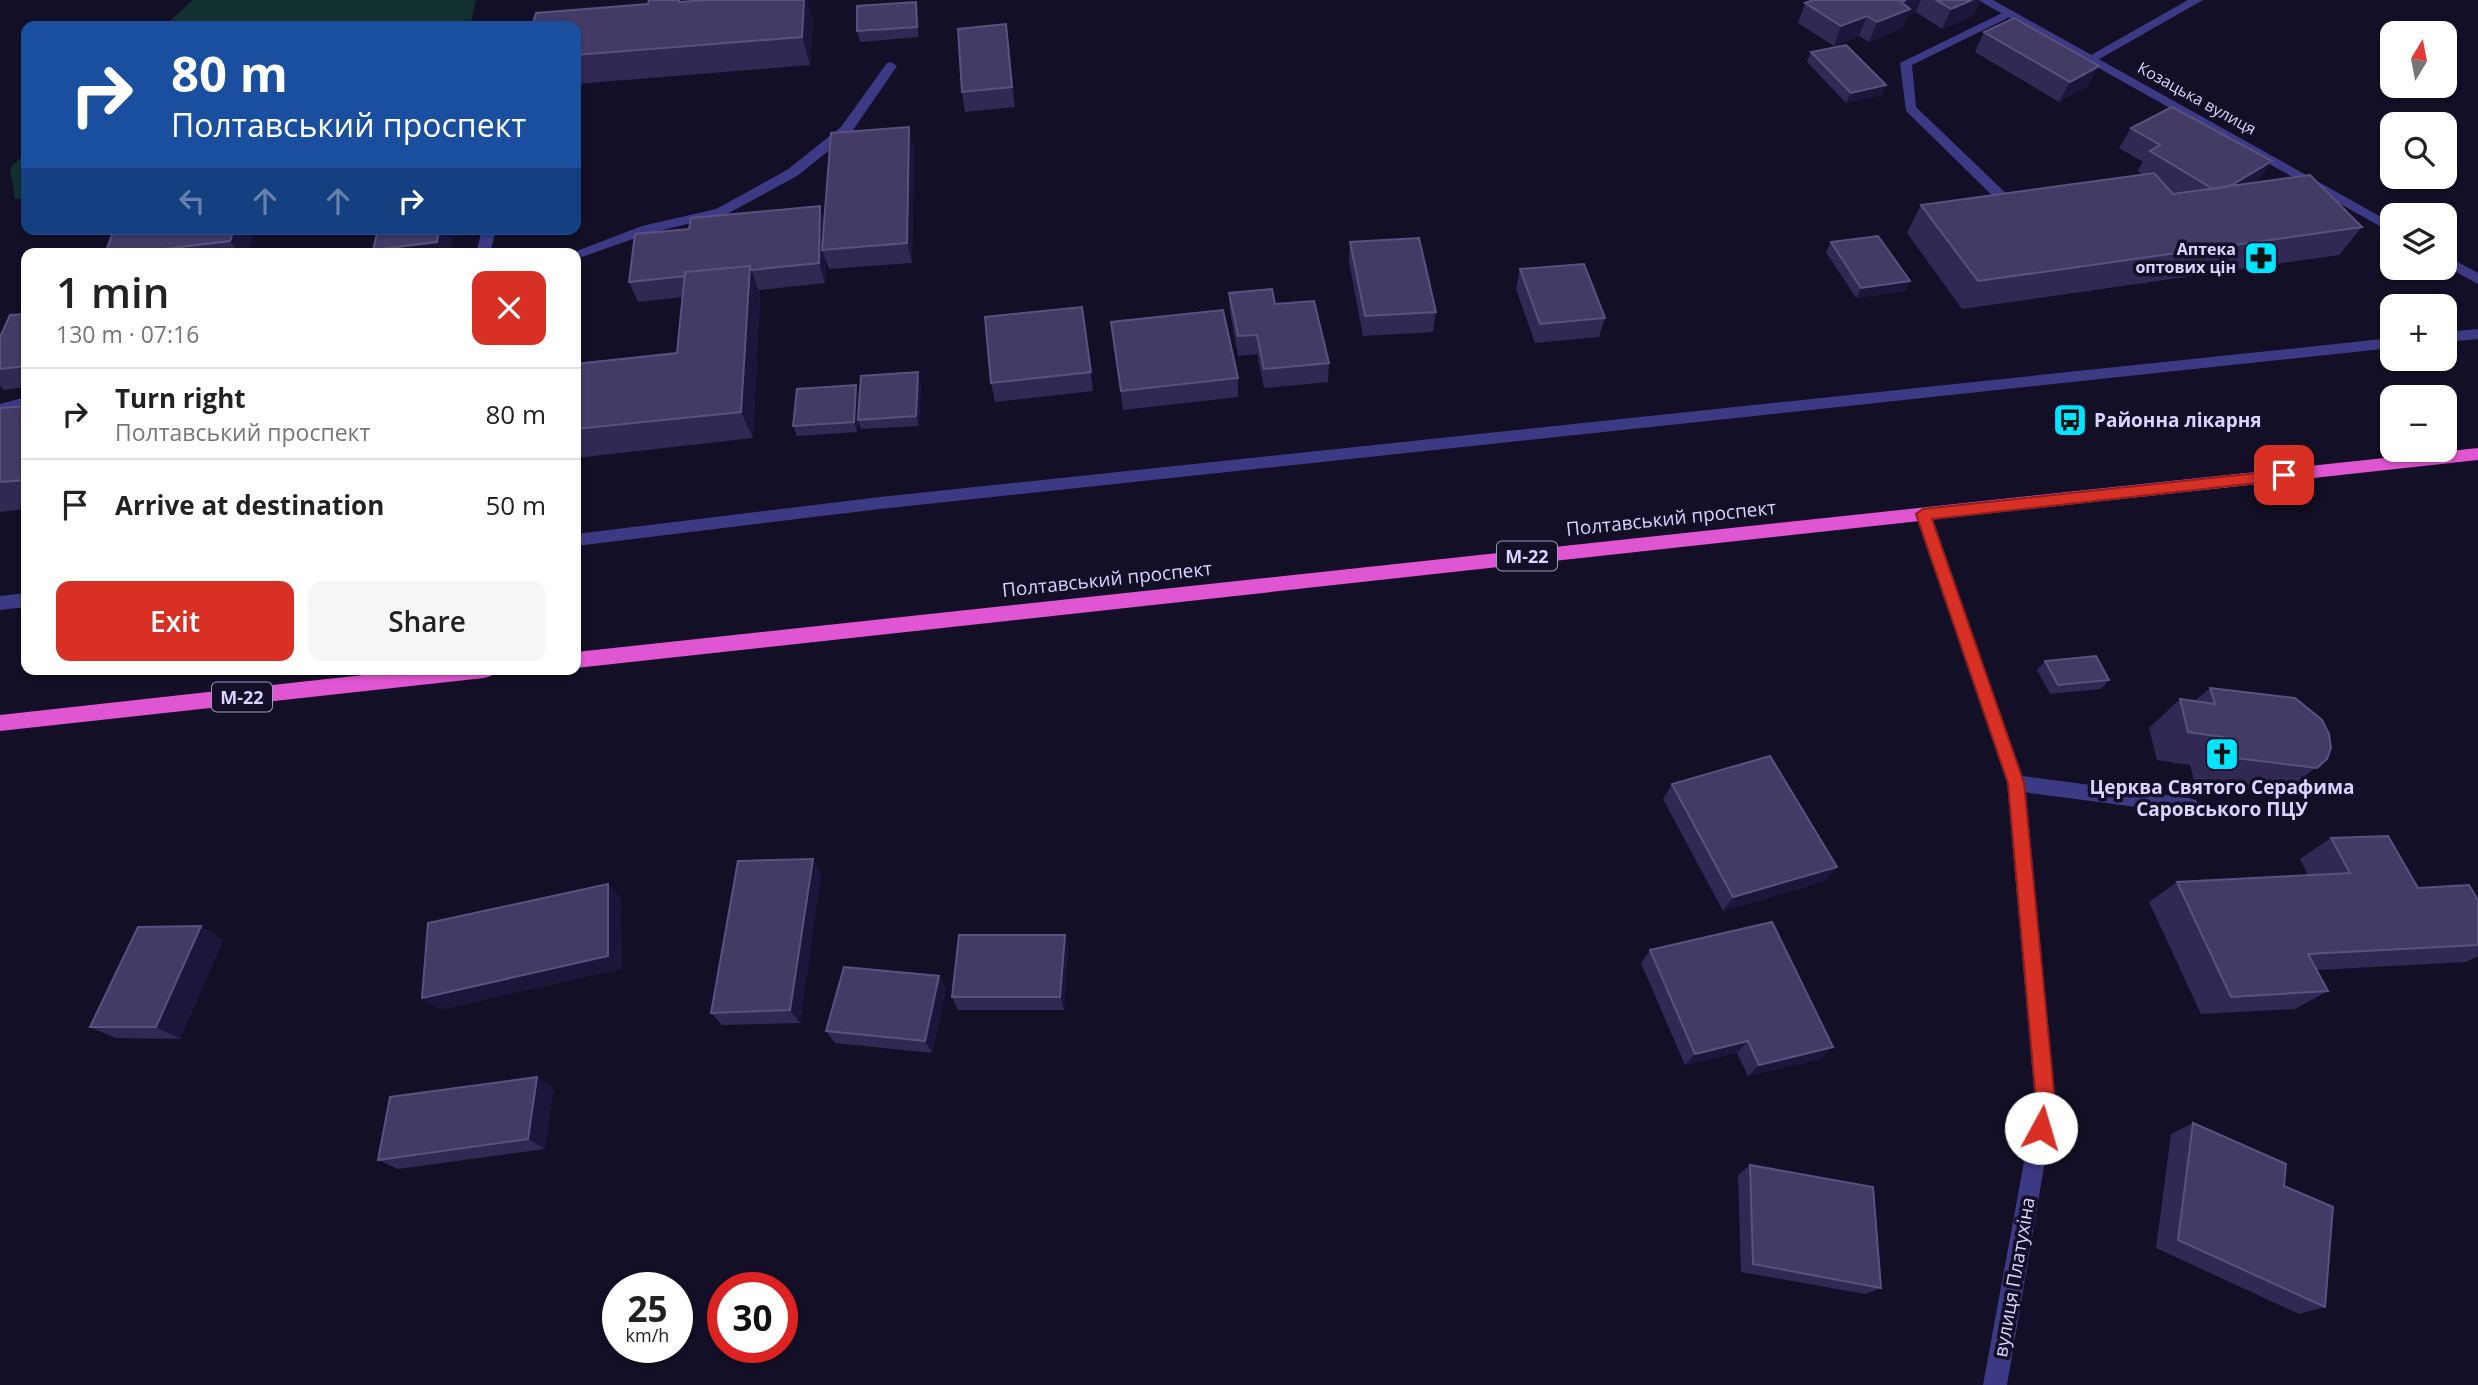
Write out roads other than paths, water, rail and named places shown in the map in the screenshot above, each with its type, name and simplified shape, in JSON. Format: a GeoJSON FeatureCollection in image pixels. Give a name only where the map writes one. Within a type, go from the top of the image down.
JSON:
{"type":"FeatureCollection","features":[{"type":"Feature","properties":{"kind":"highway","name":"Полтавський проспект"},"geometry":{"type":"LineString","coordinates":[[581,659],[2478,454]]}},
{"type":"Feature","properties":{"kind":"highway","name":"М-22"},"geometry":{"type":"LineString","coordinates":[[0,723],[438,675]]}},
{"type":"Feature","properties":{"kind":"street","name":"Козацька вулиця"},"geometry":{"type":"LineString","coordinates":[[1984,0],[2380,222]]}},
{"type":"Feature","properties":{"kind":"street"},"geometry":{"type":"LineString","coordinates":[[2090,58],[2197,0]]}},
{"type":"Feature","properties":{"kind":"street"},"geometry":{"type":"LineString","coordinates":[[2007,202],[1910,108],[1906,63],[2010,14]]}},
{"type":"Feature","properties":{"kind":"street"},"geometry":{"type":"LineString","coordinates":[[581,252],[647,229],[720,212],[792,173],[846,130],[891,66]]}},
{"type":"Feature","properties":{"kind":"street"},"geometry":{"type":"LineString","coordinates":[[2457,267],[2478,279]]}},
{"type":"Feature","properties":{"kind":"street"},"geometry":{"type":"LineString","coordinates":[[2457,336],[2478,334]]}},
{"type":"Feature","properties":{"kind":"street"},"geometry":{"type":"LineString","coordinates":[[581,539],[880,503],[2380,344]]}},
{"type":"Feature","properties":{"kind":"street"},"geometry":{"type":"LineString","coordinates":[[0,410],[21,404]]}},
{"type":"Feature","properties":{"kind":"street","name":"вулиця Платухіна"},"geometry":{"type":"LineString","coordinates":[[1923,514],[2016,783],[2045,1102],[1995,1385]]}},
{"type":"Feature","properties":{"kind":"street"},"geometry":{"type":"LineString","coordinates":[[0,603],[21,601]]}},
{"type":"Feature","properties":{"kind":"street"},"geometry":{"type":"LineString","coordinates":[[2016,783],[2189,806]]}},
{"type":"Feature","properties":{"kind":"place","name":"Аптека оптових цін"},"geometry":{"type":"Point","coordinates":[2261,258]}},
{"type":"Feature","properties":{"kind":"place","name":"Районна лікарня"},"geometry":{"type":"Point","coordinates":[2070,420]}},
{"type":"Feature","properties":{"kind":"place","name":"Церква Святого Серафима Саровського ПЦУ"},"geometry":{"type":"Point","coordinates":[2222,754]}}]}
